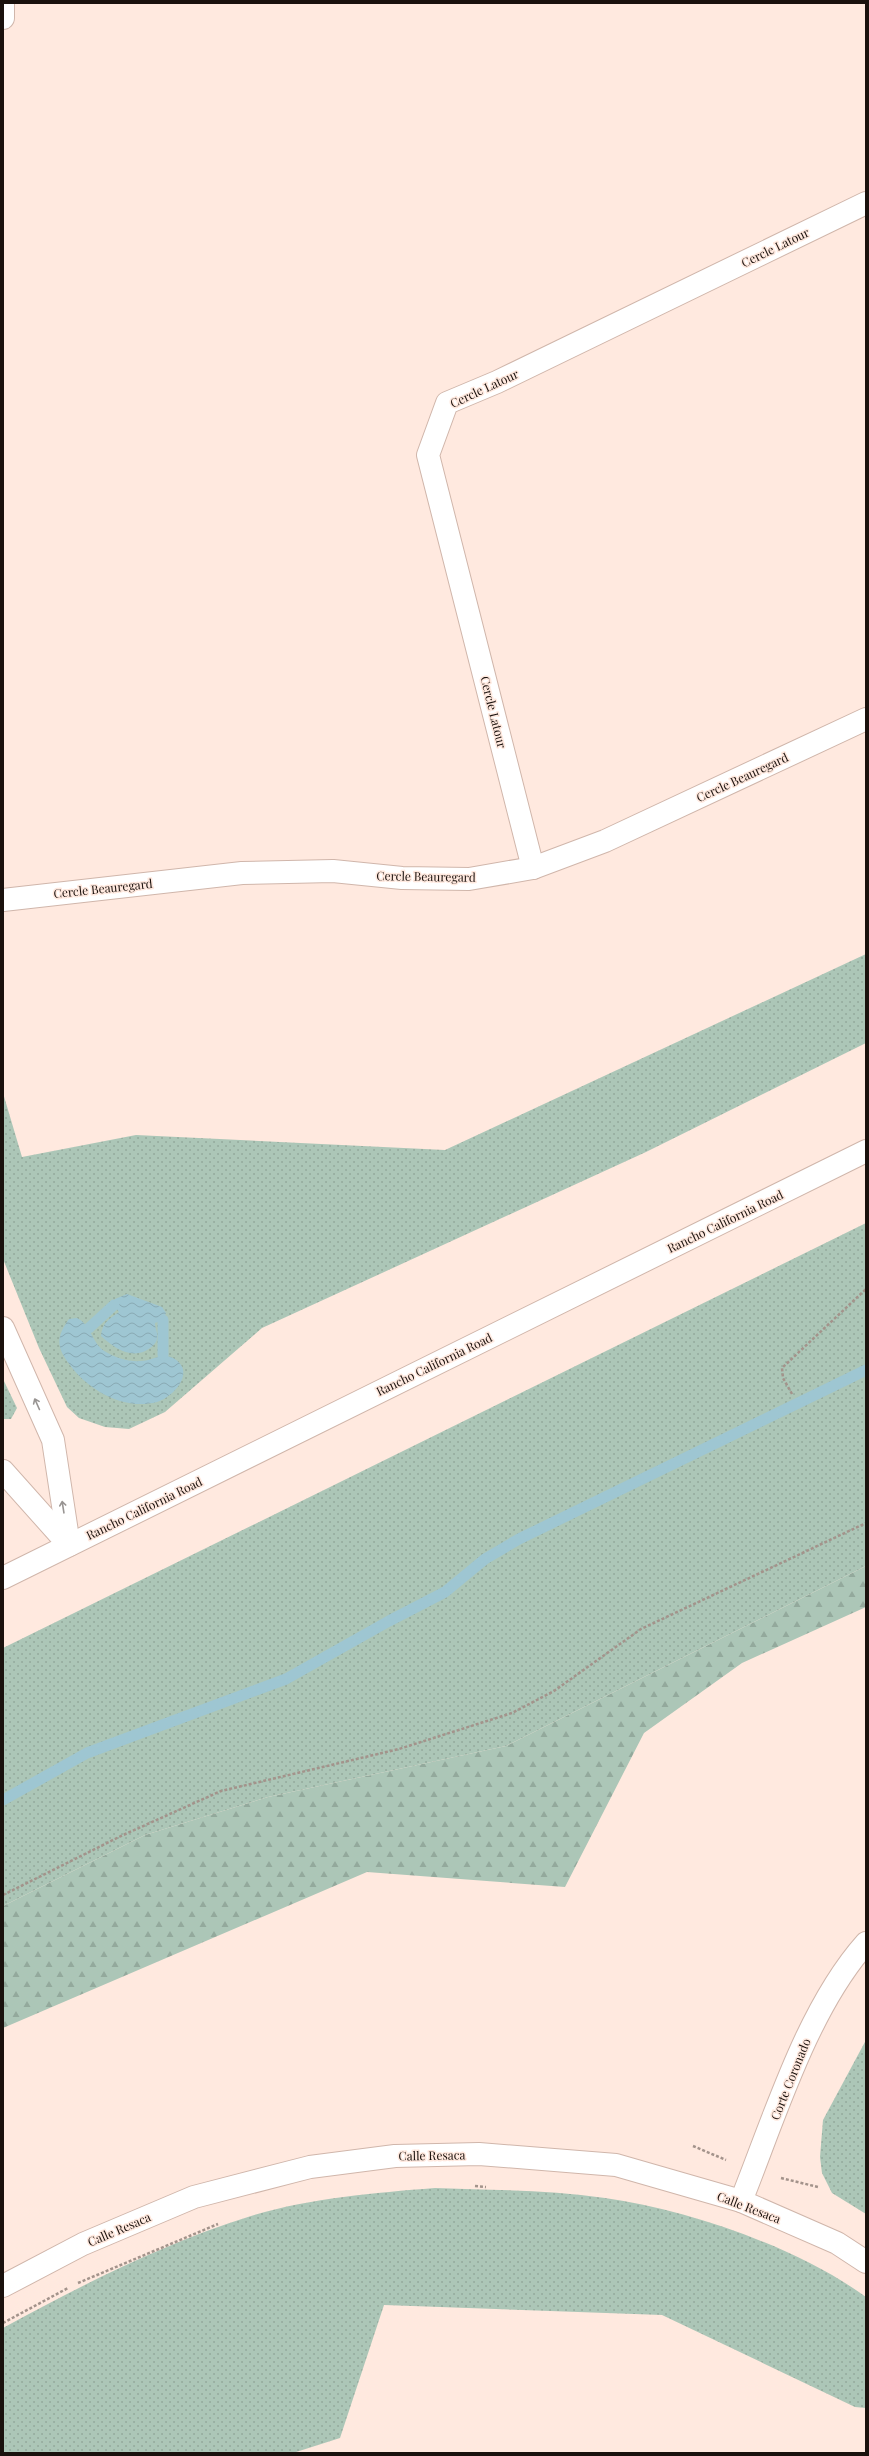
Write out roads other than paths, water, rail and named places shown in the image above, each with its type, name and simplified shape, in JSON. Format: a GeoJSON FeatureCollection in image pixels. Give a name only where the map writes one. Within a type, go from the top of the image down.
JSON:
{"type":"FeatureCollection","features":[{"type":"Feature","properties":{"kind":"street"},"geometry":{"type":"LineString","coordinates":[[3,3],[3,18]]}},
{"type":"Feature","properties":{"kind":"street","name":"Cercle Latour"},"geometry":{"type":"LineString","coordinates":[[533,868],[428,454],[447,403],[497,382],[866,203]]}},
{"type":"Feature","properties":{"kind":"street","name":"Cercle Beauregard"},"geometry":{"type":"LineString","coordinates":[[3,900],[242,873],[333,871],[402,878],[469,879],[533,868],[605,841],[866,719]]}},
{"type":"Feature","properties":{"kind":"street","name":"Rancho California Road"},"geometry":{"type":"LineString","coordinates":[[3,1578],[866,1151]]}},
{"type":"Feature","properties":{"kind":"street"},"geometry":{"type":"LineString","coordinates":[[3,1328],[53,1440],[69,1545]]}},
{"type":"Feature","properties":{"kind":"street"},"geometry":{"type":"LineString","coordinates":[[3,1471],[69,1545]]}},
{"type":"Feature","properties":{"kind":"street","name":"Corte Coronado"},"geometry":{"type":"LineString","coordinates":[[741,2201],[802,2046],[848,1963],[866,1943]]}},
{"type":"Feature","properties":{"kind":"street","name":"Calle Resaca"},"geometry":{"type":"LineString","coordinates":[[3,2286],[83,2244],[194,2197],[310,2167],[395,2156],[479,2154],[616,2165],[741,2201],[837,2243],[866,2262]]}},
{"type":"Feature","properties":{"kind":"water"},"geometry":{"type":"Polygon","coordinates":[[[127,1294],[162,1307],[166,1313],[163,1320],[155,1323],[157,1336],[155,1344],[144,1352],[130,1353],[124,1351],[112,1345],[101,1336],[104,1325],[109,1319],[119,1312],[114,1305],[115,1299],[127,1294]]]}},
{"type":"Feature","properties":{"kind":"water"},"geometry":{"type":"Polygon","coordinates":[[[77,1318],[86,1325],[101,1349],[114,1356],[127,1360],[145,1361],[161,1356],[169,1356],[180,1363],[183,1370],[183,1376],[176,1389],[170,1395],[157,1402],[132,1404],[108,1396],[87,1383],[65,1359],[59,1342],[62,1331],[69,1319],[77,1318]]]}},
{"type":"Feature","properties":{"kind":"waterway"},"geometry":{"type":"LineString","coordinates":[[89,1328],[114,1305]]}},
{"type":"Feature","properties":{"kind":"waterway"},"geometry":{"type":"LineString","coordinates":[[163,1320],[163,1355]]}},
{"type":"Feature","properties":{"kind":"waterway"},"geometry":{"type":"LineString","coordinates":[[3,1800],[87,1753],[286,1679],[389,1621],[445,1592],[485,1559],[519,1539],[866,1370]]}}]}
